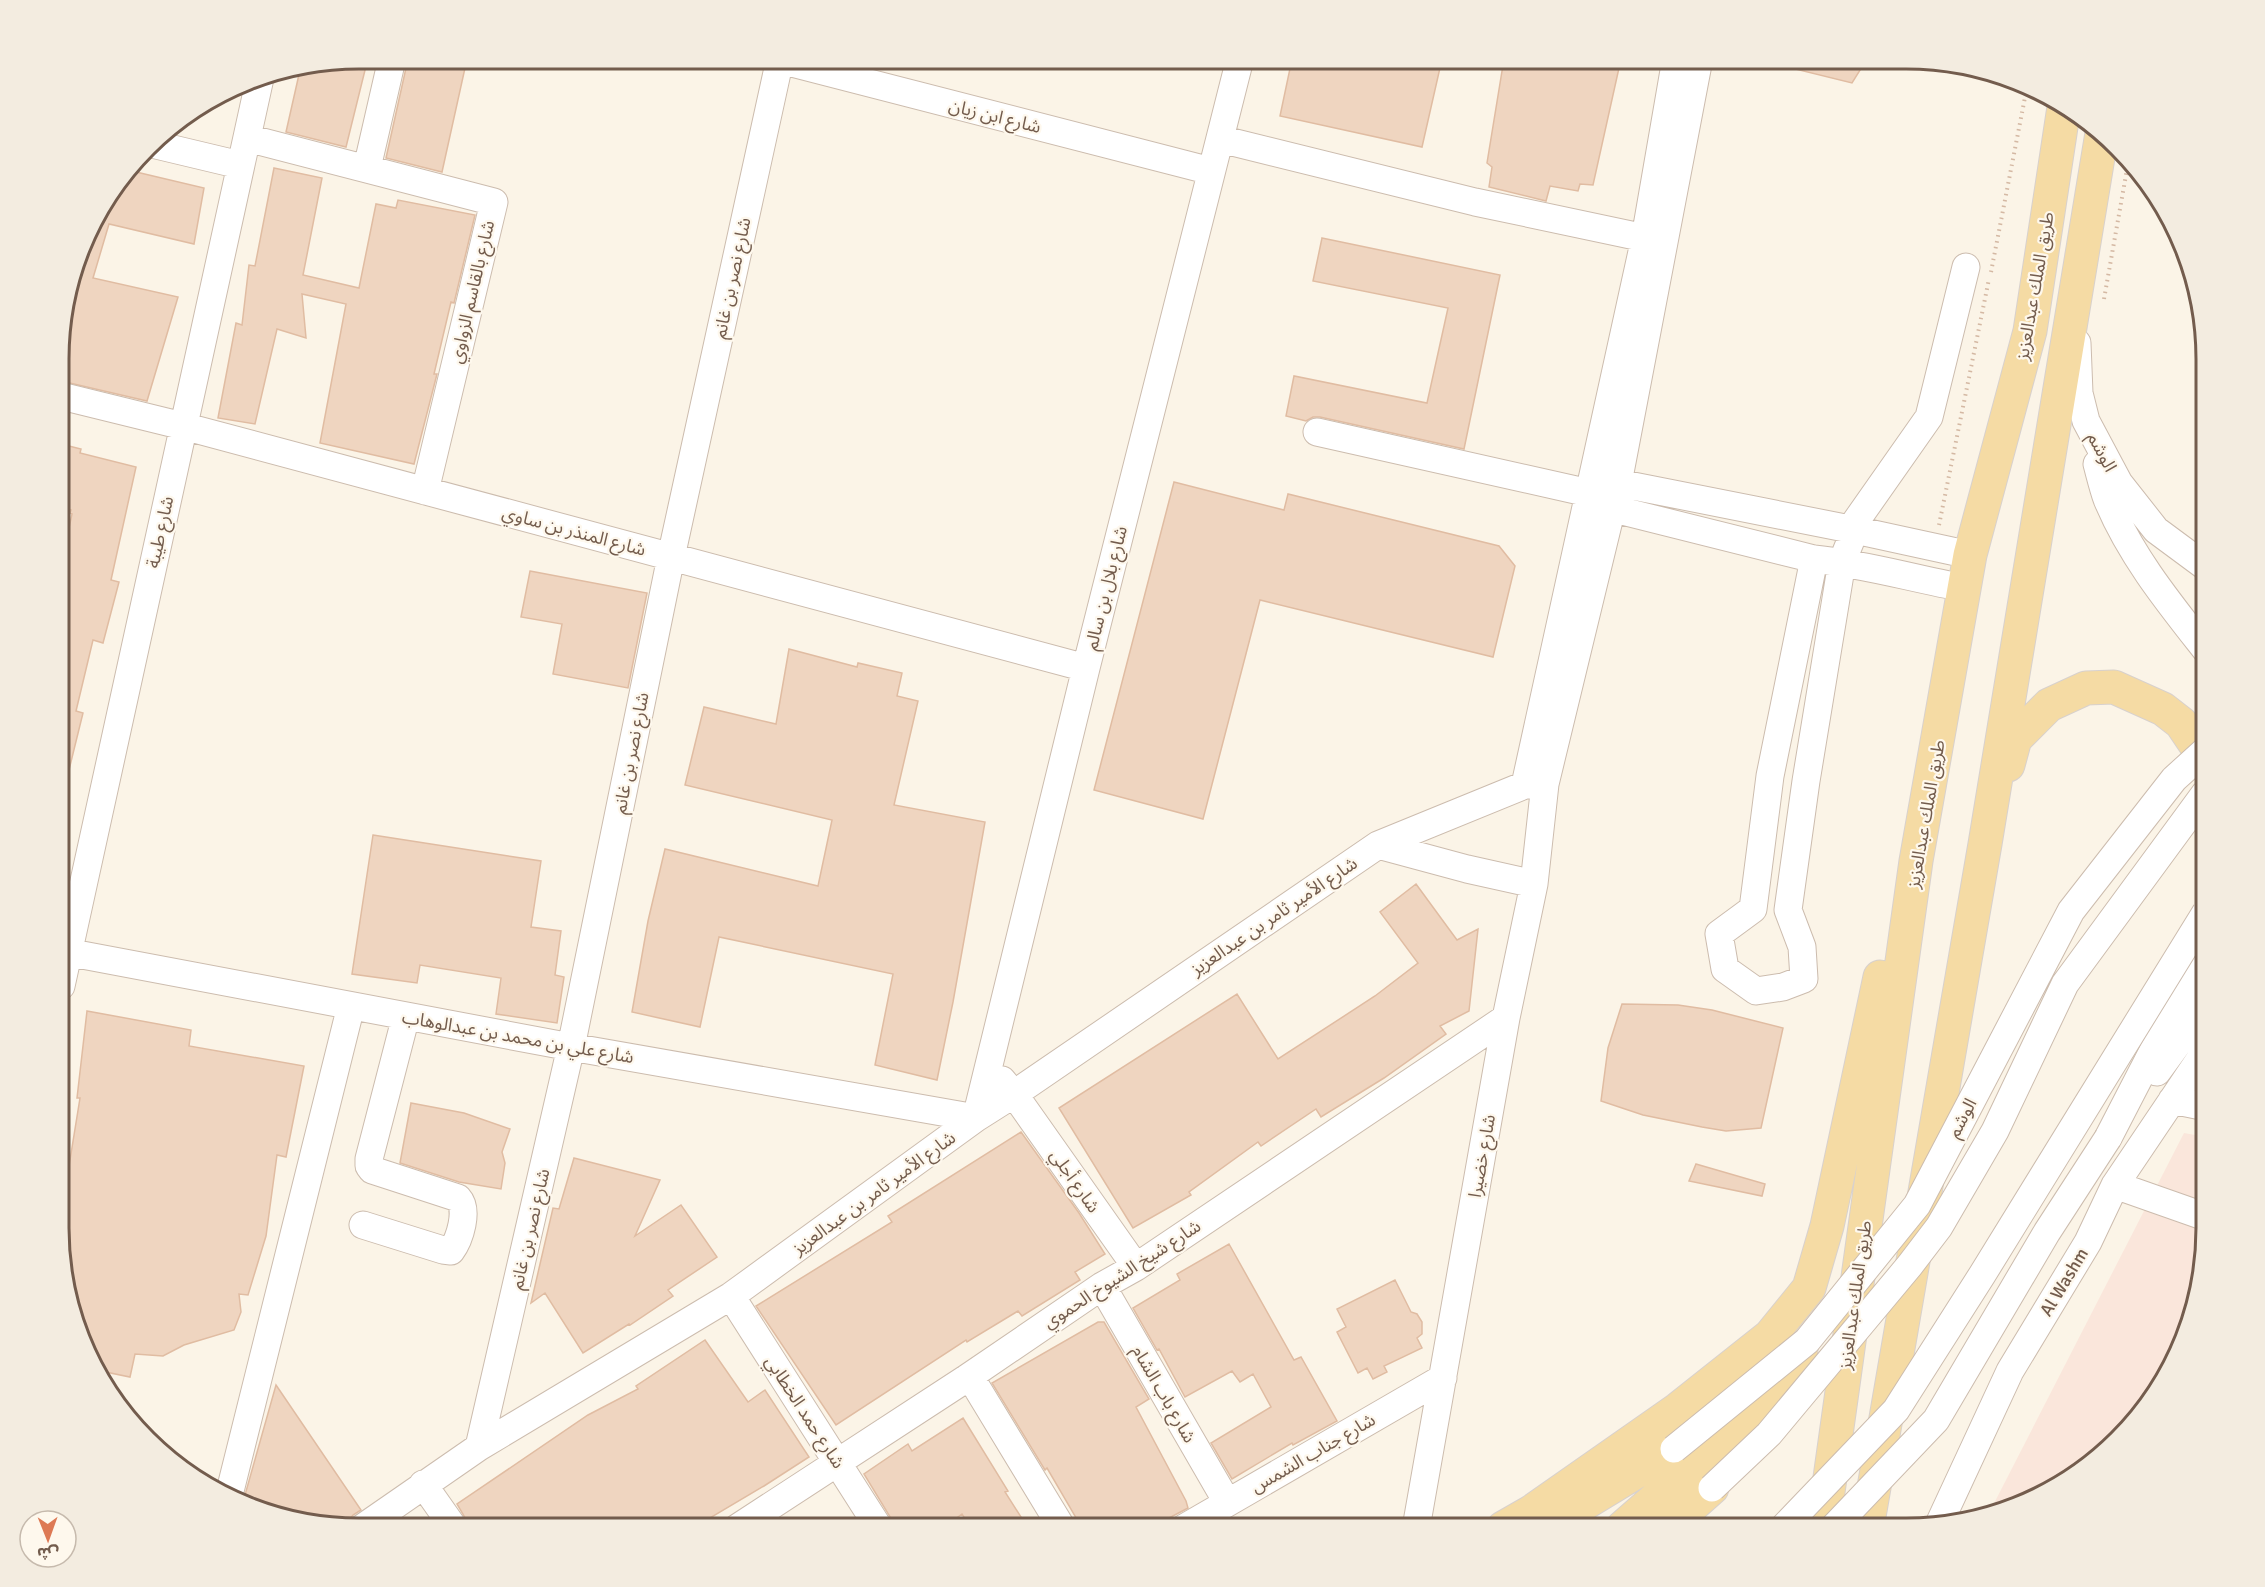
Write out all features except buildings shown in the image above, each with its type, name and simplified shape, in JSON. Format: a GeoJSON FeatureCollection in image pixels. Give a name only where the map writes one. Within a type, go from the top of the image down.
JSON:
{"type":"FeatureCollection","features":[{"type":"Feature","properties":{"kind":"main road","name":"طريق الملك عبدالعزيز"},"geometry":{"type":"LineString","coordinates":[[1824,1518],[1916,861],[1971,555],[2030,331],[2063,115]]}},
{"type":"Feature","properties":{"kind":"main road"},"geometry":{"type":"LineString","coordinates":[[1869,1518],[1985,844],[2089,305],[2101,145]]}},
{"type":"Feature","properties":{"kind":"main road"},"geometry":{"type":"LineString","coordinates":[[1985,844],[2015,739],[2049,705],[2086,688],[2114,687],[2163,709],[2181,723],[2196,745]]}},
{"type":"Feature","properties":{"kind":"main road"},"geometry":{"type":"LineString","coordinates":[[1520,1518],[1678,1409],[1770,1336],[1809,1288],[1827,1226],[1883,958],[1916,861]]}},
{"type":"Feature","properties":{"kind":"main road"},"geometry":{"type":"LineString","coordinates":[[1633,1518],[1750,1416],[1808,1341]]}},
{"type":"Feature","properties":{"kind":"main road"},"geometry":{"type":"LineString","coordinates":[[1560,1518],[1674,1449]]}},
{"type":"Feature","properties":{"kind":"main road"},"geometry":{"type":"LineString","coordinates":[[1678,1518],[1712,1488]]}},
{"type":"Feature","properties":{"kind":"street"},"geometry":{"type":"LineString","coordinates":[[367,168],[390,69]]}},
{"type":"Feature","properties":{"kind":"street","name":"شارع نصر بن غانم"},"geometry":{"type":"LineString","coordinates":[[479,1447],[571,1047],[671,557],[778,69]]}},
{"type":"Feature","properties":{"kind":"street","name":"شارع ابن زيان"},"geometry":{"type":"LineString","coordinates":[[818,69],[1211,171]]}},
{"type":"Feature","properties":{"kind":"street","name":"شارع بلال بن سالم"},"geometry":{"type":"LineString","coordinates":[[976,1118],[1086,668],[1238,69]]}},
{"type":"Feature","properties":{"kind":"street"},"geometry":{"type":"LineString","coordinates":[[1606,495],[1645,238],[1674,69]]}},
{"type":"Feature","properties":{"kind":"street"},"geometry":{"type":"LineString","coordinates":[[1606,495],[1697,69]]}},
{"type":"Feature","properties":{"kind":"street","name":"شارع طيبة"},"geometry":{"type":"LineString","coordinates":[[69,934],[258,87]]}},
{"type":"Feature","properties":{"kind":"street","name":"شارع بالقاسم الزواوي"},"geometry":{"type":"LineString","coordinates":[[247,138],[494,202],[425,491]]}},
{"type":"Feature","properties":{"kind":"street"},"geometry":{"type":"LineString","coordinates":[[1220,139],[1475,202],[1645,238]]}},
{"type":"Feature","properties":{"kind":"street"},"geometry":{"type":"LineString","coordinates":[[162,146],[240,165]]}},
{"type":"Feature","properties":{"kind":"street"},"geometry":{"type":"LineString","coordinates":[[1814,560],[1770,776],[1752,909],[1719,934],[1725,969],[1756,991],[1783,987],[1804,979],[1802,947],[1788,910],[1806,782],[1842,562],[1855,530],[1856,521],[1929,417],[1966,267]]}},
{"type":"Feature","properties":{"kind":"street","name":"الوشم"},"geometry":{"type":"LineString","coordinates":[[2089,305],[2079,393],[2086,421],[2119,483],[2156,530],[2196,560]]}},
{"type":"Feature","properties":{"kind":"street","name":"شارع المنذر بن ساوي"},"geometry":{"type":"LineString","coordinates":[[69,398],[183,426],[1086,668]]}},
{"type":"Feature","properties":{"kind":"street"},"geometry":{"type":"LineString","coordinates":[[2086,421],[2107,499],[2134,551],[2162,594],[2196,637]]}},
{"type":"Feature","properties":{"kind":"street"},"geometry":{"type":"LineString","coordinates":[[1317,432],[1606,495],[1855,530],[1971,555]]}},
{"type":"Feature","properties":{"kind":"street"},"geometry":{"type":"LineString","coordinates":[[1606,495],[1814,560],[1842,562],[1916,580],[1965,588]]}},
{"type":"Feature","properties":{"kind":"street","name":"شارع خضيرا"},"geometry":{"type":"LineString","coordinates":[[1418,1518],[1506,1018],[1534,884],[1535,784],[1606,495]]}},
{"type":"Feature","properties":{"kind":"street"},"geometry":{"type":"LineString","coordinates":[[2174,779],[2196,756]]}},
{"type":"Feature","properties":{"kind":"street","name":"الوشم"},"geometry":{"type":"LineString","coordinates":[[1674,1449],[1808,1341],[1917,1204],[2071,911],[2174,779],[2196,759]]}},
{"type":"Feature","properties":{"kind":"street","name":"شارع الأمير ثامر بن عبدالعزيز"},"geometry":{"type":"LineString","coordinates":[[376,1518],[479,1447],[731,1296],[976,1118],[1378,845],[1535,784]]}},
{"type":"Feature","properties":{"kind":"street"},"geometry":{"type":"LineString","coordinates":[[1712,1488],[1769,1434],[1903,1274],[1938,1227],[1995,1131],[2065,984],[2196,806]]}},
{"type":"Feature","properties":{"kind":"street"},"geometry":{"type":"LineString","coordinates":[[1378,845],[1534,884]]}},
{"type":"Feature","properties":{"kind":"street"},"geometry":{"type":"LineString","coordinates":[[1793,1518],[1896,1410],[2196,928]]}},
{"type":"Feature","properties":{"kind":"street","name":"شارع علي بن محمد بن عبدالوهاب"},"geometry":{"type":"LineString","coordinates":[[69,953],[571,1047],[976,1118]]}},
{"type":"Feature","properties":{"kind":"street"},"geometry":{"type":"LineString","coordinates":[[2108,1138],[2186,987],[2196,972]]}},
{"type":"Feature","properties":{"kind":"street"},"geometry":{"type":"LineString","coordinates":[[1843,1518],[1936,1420],[2047,1232],[2196,1002]]}},
{"type":"Feature","properties":{"kind":"street"},"geometry":{"type":"LineString","coordinates":[[231,1488],[351,1006]]}},
{"type":"Feature","properties":{"kind":"street"},"geometry":{"type":"LineString","coordinates":[[363,1225],[452,1251],[456,1245],[464,1211],[462,1202],[458,1198],[372,1170],[369,1166],[406,1016]]}},
{"type":"Feature","properties":{"kind":"street","name":"شارع شيخ الشيوخ الحموي"},"geometry":{"type":"LineString","coordinates":[[752,1518],[1102,1286],[1136,1267],[1506,1018]]}},
{"type":"Feature","properties":{"kind":"street"},"geometry":{"type":"LineString","coordinates":[[2108,1138],[2196,1019]]}},
{"type":"Feature","properties":{"kind":"street","name":"شارع أجلي"},"geometry":{"type":"LineString","coordinates":[[990,1063],[1136,1267]]}},
{"type":"Feature","properties":{"kind":"street","name":"Al Washm"},"geometry":{"type":"LineString","coordinates":[[1943,1516],[2010,1371],[2088,1242],[2115,1185],[2196,1065]]}},
{"type":"Feature","properties":{"kind":"street"},"geometry":{"type":"LineString","coordinates":[[2172,1100],[2196,1105]]}},
{"type":"Feature","properties":{"kind":"street"},"geometry":{"type":"LineString","coordinates":[[2115,1185],[2196,1213]]}},
{"type":"Feature","properties":{"kind":"street","name":"شارع باب الشام"},"geometry":{"type":"LineString","coordinates":[[1102,1286],[1227,1502]]}},
{"type":"Feature","properties":{"kind":"street","name":"شارع حمد الخطابي"},"geometry":{"type":"LineString","coordinates":[[731,1296],[873,1518]]}},
{"type":"Feature","properties":{"kind":"street"},"geometry":{"type":"LineString","coordinates":[[967,1377],[1056,1518]]}},
{"type":"Feature","properties":{"kind":"street","name":"شارع جناب الشمس"},"geometry":{"type":"LineString","coordinates":[[1201,1518],[1443,1378]]}},
{"type":"Feature","properties":{"kind":"street"},"geometry":{"type":"LineString","coordinates":[[423,1484],[447,1518]]}},
{"type":"Feature","properties":{"kind":"path"},"geometry":{"type":"LineString","coordinates":[[1935,548],[2025,95]]}},
{"type":"Feature","properties":{"kind":"path"},"geometry":{"type":"LineString","coordinates":[[2089,305],[2126,170]]}},
{"type":"Feature","properties":{"kind":"shaded area"},"geometry":{"type":"Polygon","coordinates":[[[2184,1133],[2196,1135],[2194,1266],[2181,1321],[2157,1373],[2124,1419],[2083,1458],[2034,1488],[1993,1505],[2184,1133]]]}}]}
